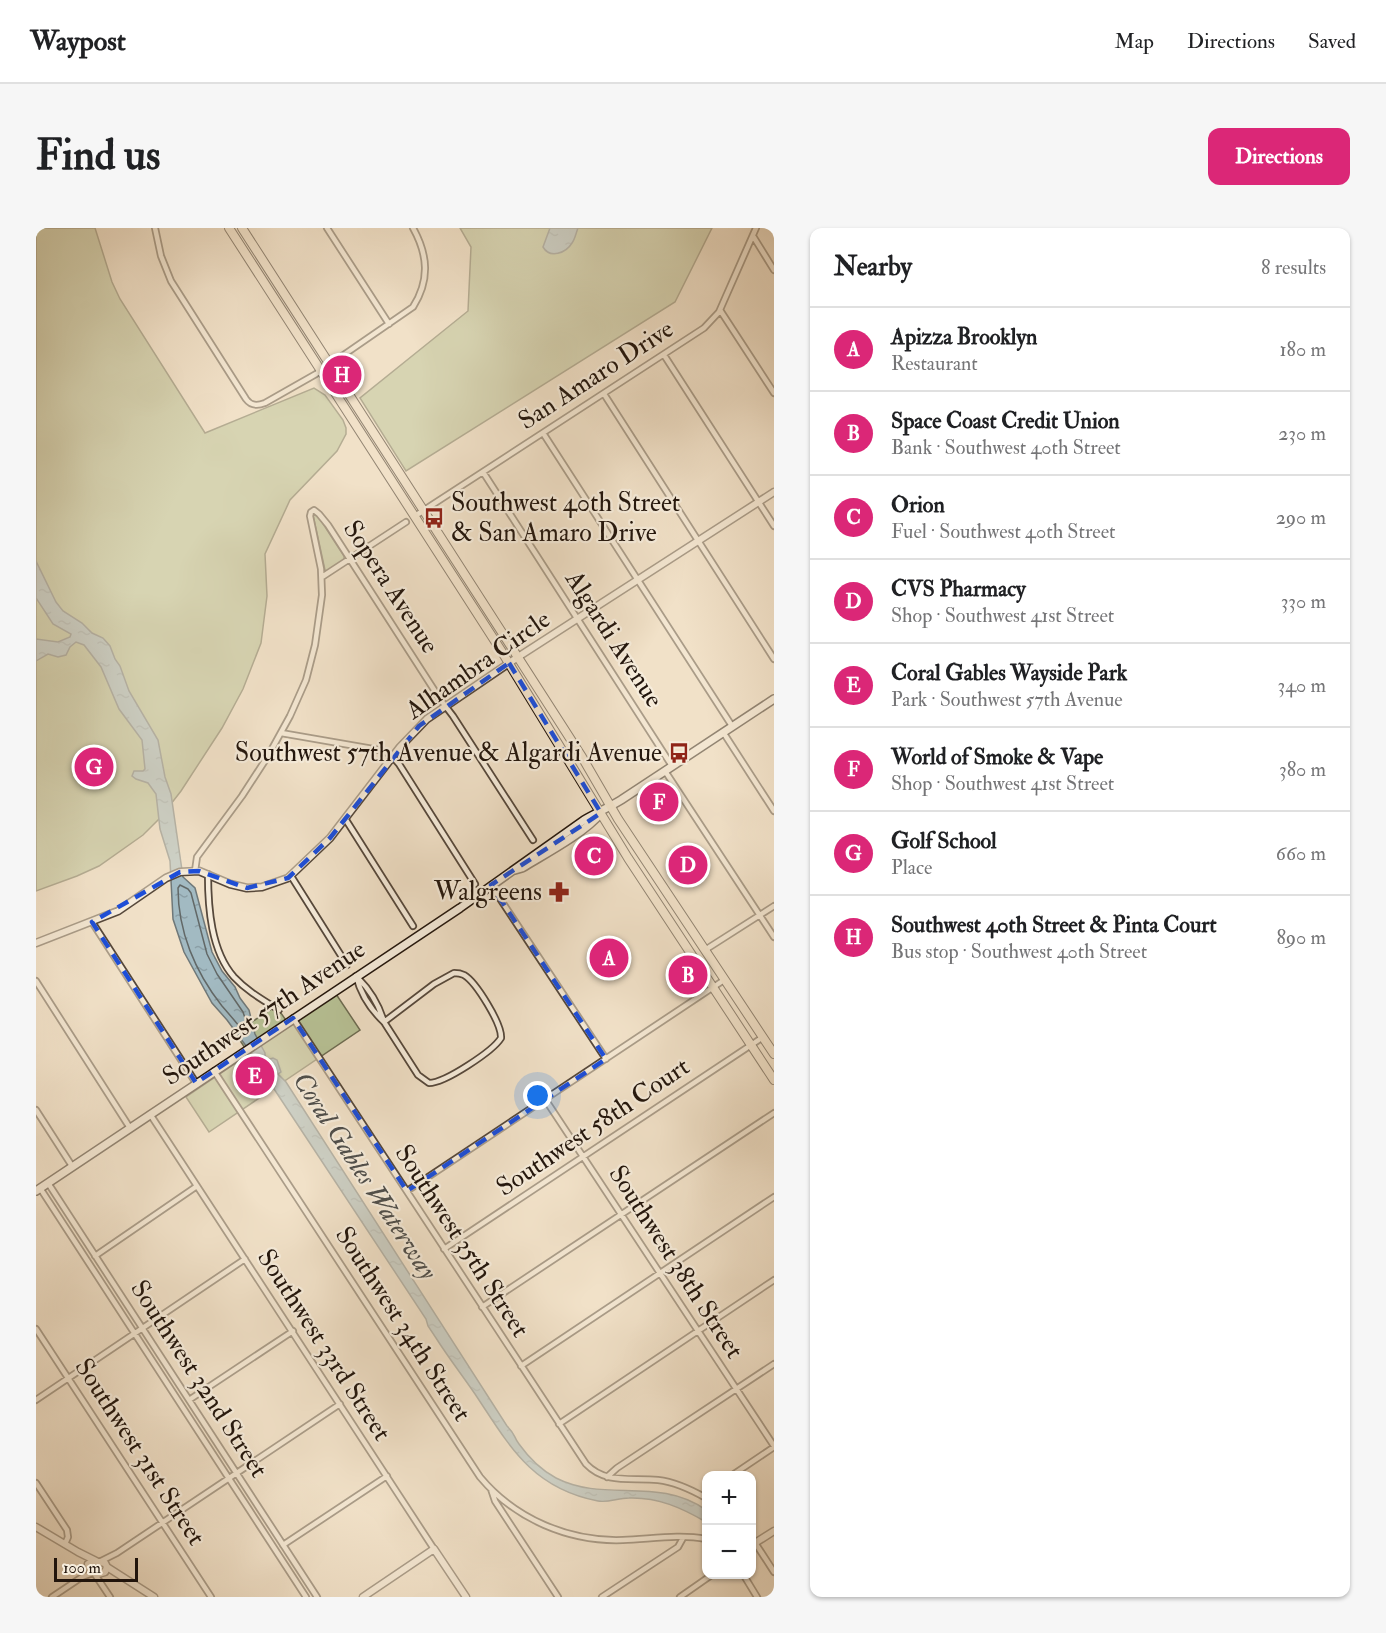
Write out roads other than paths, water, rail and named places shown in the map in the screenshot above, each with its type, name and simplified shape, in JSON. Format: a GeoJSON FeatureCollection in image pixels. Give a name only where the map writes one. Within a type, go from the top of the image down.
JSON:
{"type":"FeatureCollection","features":[{"type":"Feature","properties":{"kind":"main road"},"geometry":{"type":"LineString","coordinates":[[229,228],[509,663],[672,926],[774,1080]]}},
{"type":"Feature","properties":{"kind":"main road"},"geometry":{"type":"LineString","coordinates":[[242,228],[518,657],[610,807],[774,1054]]}},
{"type":"Feature","properties":{"kind":"main road","name":"Southwest 57th Avenue"},"geometry":{"type":"LineString","coordinates":[[38,1189],[491,885],[522,868],[593,814],[601,813],[774,699]]}},
{"type":"Feature","properties":{"kind":"main road"},"geometry":{"type":"LineString","coordinates":[[666,916],[684,919]]}},
{"type":"Feature","properties":{"kind":"main road"},"geometry":{"type":"LineString","coordinates":[[672,926],[691,929]]}},
{"type":"Feature","properties":{"kind":"street"},"geometry":{"type":"LineString","coordinates":[[155,228],[161,256],[171,281],[249,403],[255,405],[265,403],[321,370],[413,307],[424,285],[426,268],[425,257],[413,228]]}},
{"type":"Feature","properties":{"kind":"street"},"geometry":{"type":"LineString","coordinates":[[327,228],[389,324]]}},
{"type":"Feature","properties":{"kind":"street","name":"San Amaro Drive"},"geometry":{"type":"LineString","coordinates":[[415,516],[704,328],[720,310],[756,228]]}},
{"type":"Feature","properties":{"kind":"street"},"geometry":{"type":"LineString","coordinates":[[753,236],[774,270]]}},
{"type":"Feature","properties":{"kind":"street"},"geometry":{"type":"LineString","coordinates":[[720,310],[774,393]]}},
{"type":"Feature","properties":{"kind":"street"},"geometry":{"type":"LineString","coordinates":[[664,355],[774,526]]}},
{"type":"Feature","properties":{"kind":"street"},"geometry":{"type":"LineString","coordinates":[[604,394],[774,659]]}},
{"type":"Feature","properties":{"kind":"street"},"geometry":{"type":"LineString","coordinates":[[543,433],[732,726]]}},
{"type":"Feature","properties":{"kind":"street","name":"Algardi Avenue"},"geometry":{"type":"LineString","coordinates":[[483,472],[672,766]]}},
{"type":"Feature","properties":{"kind":"street","name":"Alhambra Circle"},"geometry":{"type":"LineString","coordinates":[[36,943],[129,905],[170,876],[184,871],[208,874],[230,884],[253,888],[282,881],[291,876],[346,820],[393,757],[423,722],[518,657],[774,492]]}},
{"type":"Feature","properties":{"kind":"street","name":"Sopera Avenue"},"geometry":{"type":"LineString","coordinates":[[322,577],[310,518],[312,511],[322,516],[533,840]]}},
{"type":"Feature","properties":{"kind":"street"},"geometry":{"type":"LineString","coordinates":[[195,871],[197,857],[255,776],[281,733],[301,693],[312,661],[320,615],[322,577],[406,522]]}},
{"type":"Feature","properties":{"kind":"street"},"geometry":{"type":"LineString","coordinates":[[723,732],[774,811]]}},
{"type":"Feature","properties":{"kind":"street"},"geometry":{"type":"LineString","coordinates":[[281,733],[387,752],[393,757],[475,884]]}},
{"type":"Feature","properties":{"kind":"street"},"geometry":{"type":"LineString","coordinates":[[665,771],[774,937]]}},
{"type":"Feature","properties":{"kind":"street"},"geometry":{"type":"LineString","coordinates":[[346,820],[413,926]]}},
{"type":"Feature","properties":{"kind":"street"},"geometry":{"type":"LineString","coordinates":[[208,874],[210,915],[223,960],[231,974],[243,986],[279,1011]]}},
{"type":"Feature","properties":{"kind":"street"},"geometry":{"type":"LineString","coordinates":[[291,876],[347,965]]}},
{"type":"Feature","properties":{"kind":"street"},"geometry":{"type":"LineString","coordinates":[[491,885],[606,1059]]}},
{"type":"Feature","properties":{"kind":"street"},"geometry":{"type":"LineString","coordinates":[[705,950],[774,906]]}},
{"type":"Feature","properties":{"kind":"street"},"geometry":{"type":"LineString","coordinates":[[92,922],[196,1083]]}},
{"type":"Feature","properties":{"kind":"street"},"geometry":{"type":"LineString","coordinates":[[356,976],[360,991],[374,1013],[384,1022],[418,1075],[429,1083],[440,1082],[494,1047],[500,1041],[501,1036],[499,1025],[475,987],[468,978],[460,974],[452,974],[440,980],[384,1022]]}},
{"type":"Feature","properties":{"kind":"street"},"geometry":{"type":"LineString","coordinates":[[407,1191],[725,980]]}},
{"type":"Feature","properties":{"kind":"street"},"geometry":{"type":"LineString","coordinates":[[36,981],[130,1128]]}},
{"type":"Feature","properties":{"kind":"street","name":"Southwest 35th Street"},"geometry":{"type":"LineString","coordinates":[[293,1018],[586,1464],[607,1477]]}},
{"type":"Feature","properties":{"kind":"street","name":"Southwest 58th Court"},"geometry":{"type":"LineString","coordinates":[[444,1250],[763,1037]]}},
{"type":"Feature","properties":{"kind":"street","name":"Southwest 34th Street"},"geometry":{"type":"LineString","coordinates":[[214,1071],[474,1467],[491,1489],[495,1501],[558,1597]]}},
{"type":"Feature","properties":{"kind":"street","name":"Southwest 38th Street"},"geometry":{"type":"LineString","coordinates":[[545,1100],[774,1447]]}},
{"type":"Feature","properties":{"kind":"street"},"geometry":{"type":"LineString","coordinates":[[36,1110],[72,1166]]}},
{"type":"Feature","properties":{"kind":"street"},"geometry":{"type":"LineString","coordinates":[[482,1307],[774,1113]]}},
{"type":"Feature","properties":{"kind":"street","name":"Southwest 33rd Street"},"geometry":{"type":"LineString","coordinates":[[150,1114],[466,1597]]}},
{"type":"Feature","properties":{"kind":"street","name":"Southwest 32nd Street"},"geometry":{"type":"LineString","coordinates":[[48,1183],[317,1597]]}},
{"type":"Feature","properties":{"kind":"street"},"geometry":{"type":"LineString","coordinates":[[95,1256],[197,1186]]}},
{"type":"Feature","properties":{"kind":"street","name":"Southwest 32nd Street"},"geometry":{"type":"LineString","coordinates":[[38,1189],[306,1597]]}},
{"type":"Feature","properties":{"kind":"street"},"geometry":{"type":"LineString","coordinates":[[521,1366],[774,1197]]}},
{"type":"Feature","properties":{"kind":"street"},"geometry":{"type":"LineString","coordinates":[[36,1400],[245,1259]]}},
{"type":"Feature","properties":{"kind":"street"},"geometry":{"type":"LineString","coordinates":[[559,1424],[774,1280]]}},
{"type":"Feature","properties":{"kind":"street","name":"Southwest 31st Street"},"geometry":{"type":"LineString","coordinates":[[36,1329],[211,1597]]}},
{"type":"Feature","properties":{"kind":"street"},"geometry":{"type":"LineString","coordinates":[[189,1400],[293,1331]]}},
{"type":"Feature","properties":{"kind":"street"},"geometry":{"type":"LineString","coordinates":[[607,1477],[617,1468],[774,1364]]}},
{"type":"Feature","properties":{"kind":"street"},"geometry":{"type":"LineString","coordinates":[[52,1597],[82,1576],[103,1567],[117,1553],[340,1404]]}},
{"type":"Feature","properties":{"kind":"street"},"geometry":{"type":"LineString","coordinates":[[738,1471],[774,1447]]}},
{"type":"Feature","properties":{"kind":"street"},"geometry":{"type":"LineString","coordinates":[[283,1545],[387,1476]]}},
{"type":"Feature","properties":{"kind":"street"},"geometry":{"type":"LineString","coordinates":[[607,1477],[659,1480],[702,1494]]}},
{"type":"Feature","properties":{"kind":"street"},"geometry":{"type":"LineString","coordinates":[[36,1483],[67,1530],[65,1544]]}},
{"type":"Feature","properties":{"kind":"street"},"geometry":{"type":"LineString","coordinates":[[491,1489],[535,1520],[570,1534],[609,1540],[702,1539]]}},
{"type":"Feature","properties":{"kind":"street"},"geometry":{"type":"LineString","coordinates":[[36,1527],[154,1597]]}},
{"type":"Feature","properties":{"kind":"street"},"geometry":{"type":"LineString","coordinates":[[756,1540],[774,1531]]}},
{"type":"Feature","properties":{"kind":"street"},"geometry":{"type":"LineString","coordinates":[[602,1597],[678,1547],[683,1538]]}},
{"type":"Feature","properties":{"kind":"street"},"geometry":{"type":"LineString","coordinates":[[756,1545],[774,1572]]}},
{"type":"Feature","properties":{"kind":"street"},"geometry":{"type":"LineString","coordinates":[[363,1597],[434,1549]]}},
{"type":"Feature","properties":{"kind":"street"},"geometry":{"type":"LineString","coordinates":[[78,1552],[110,1597]]}},
{"type":"Feature","properties":{"kind":"street"},"geometry":{"type":"LineString","coordinates":[[88,1566],[103,1567]]}},
{"type":"Feature","properties":{"kind":"street"},"geometry":{"type":"LineString","coordinates":[[82,1576],[88,1566]]}},
{"type":"Feature","properties":{"kind":"street"},"geometry":{"type":"LineString","coordinates":[[103,1567],[101,1578],[105,1590]]}},
{"type":"Feature","properties":{"kind":"street"},"geometry":{"type":"LineString","coordinates":[[680,1597],[707,1579]]}},
{"type":"Feature","properties":{"kind":"street"},"geometry":{"type":"LineString","coordinates":[[746,1579],[757,1597]]}},
{"type":"Feature","properties":{"kind":"water"},"geometry":{"type":"Polygon","coordinates":[[[550,228],[578,228],[569,247],[554,254],[543,247],[550,228]]]}},
{"type":"Feature","properties":{"kind":"water"},"geometry":{"type":"Polygon","coordinates":[[[36,561],[56,602],[63,611],[82,623],[92,633],[103,638],[110,646],[129,691],[158,740],[165,777],[171,794],[183,877],[195,888],[212,952],[249,1010],[255,1034],[267,1060],[273,1058],[277,1060],[281,1072],[278,1074],[286,1082],[519,1444],[536,1463],[556,1478],[593,1489],[669,1494],[702,1508],[702,1520],[679,1508],[650,1499],[629,1498],[598,1501],[575,1495],[555,1486],[539,1475],[511,1447],[428,1326],[426,1319],[274,1089],[275,1086],[270,1080],[262,1079],[254,1069],[262,1063],[260,1059],[253,1063],[252,1054],[212,1003],[184,952],[173,919],[170,861],[160,829],[156,794],[148,783],[132,776],[134,771],[145,769],[142,740],[119,709],[101,667],[84,645],[76,642],[66,655],[58,657],[48,654],[36,661],[36,639],[58,642],[70,637],[71,634],[53,624],[36,598],[36,561]]]}},
{"type":"Feature","properties":{"kind":"place","name":"Southwest 40th Street & Pinta Court"},"geometry":{"type":"Point","coordinates":[342,375]}},
{"type":"Feature","properties":{"kind":"place","name":"Southwest 40th Street & San Amaro Drive"},"geometry":{"type":"Point","coordinates":[434,518]}},
{"type":"Feature","properties":{"kind":"place","name":"Southwest 57th Avenue & Algardi Avenue"},"geometry":{"type":"Point","coordinates":[679,753]}},
{"type":"Feature","properties":{"kind":"place","name":"Golf School"},"geometry":{"type":"Point","coordinates":[94,767]}},
{"type":"Feature","properties":{"kind":"place","name":"World of Smoke & Vape"},"geometry":{"type":"Point","coordinates":[659,802]}},
{"type":"Feature","properties":{"kind":"place","name":"Orion"},"geometry":{"type":"Point","coordinates":[594,856]}},
{"type":"Feature","properties":{"kind":"place","name":"CVS Pharmacy"},"geometry":{"type":"Point","coordinates":[688,865]}},
{"type":"Feature","properties":{"kind":"place","name":"Walgreens"},"geometry":{"type":"Point","coordinates":[559,892]}},
{"type":"Feature","properties":{"kind":"place","name":"Apizza Brooklyn"},"geometry":{"type":"Point","coordinates":[609,958]}},
{"type":"Feature","properties":{"kind":"place","name":"Space Coast Credit Union"},"geometry":{"type":"Point","coordinates":[688,975]}},
{"type":"Feature","properties":{"kind":"place","name":"Coral Gables Wayside Park"},"geometry":{"type":"Point","coordinates":[255,1076]}},
{"type":"Feature","properties":{"kind":"water label","name":"Coral Gables Waterway"},"geometry":{"type":"Point","coordinates":[365,1176]}}]}
